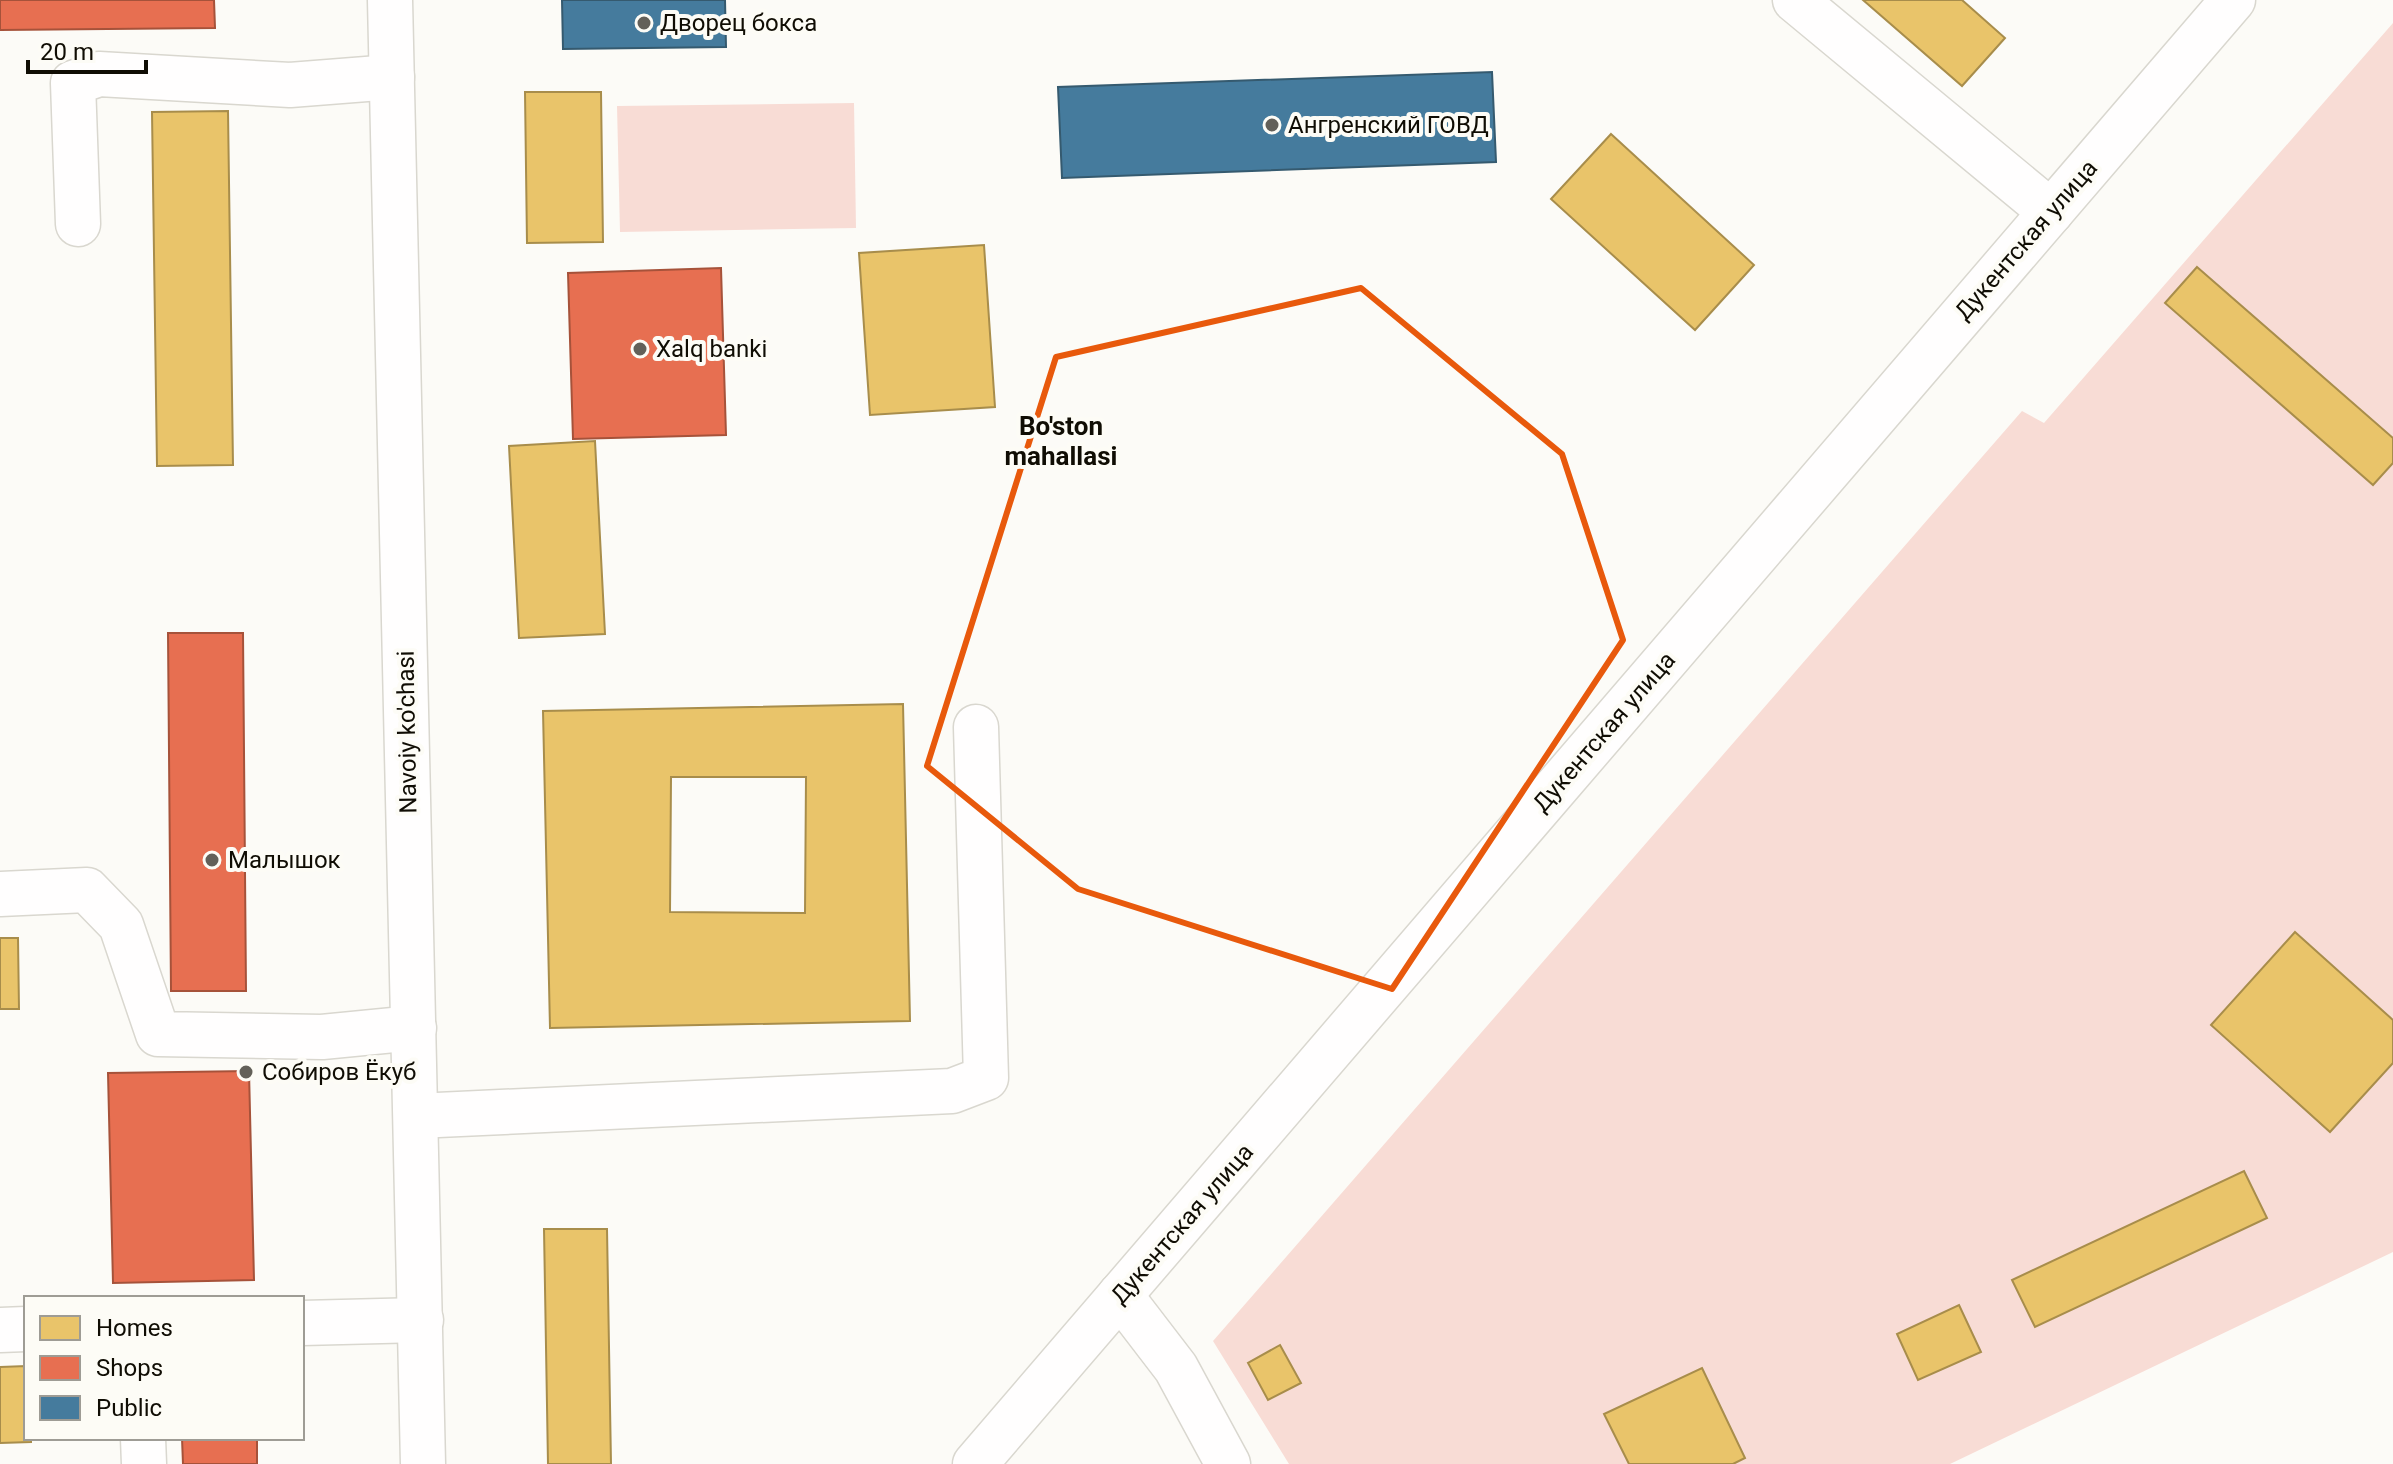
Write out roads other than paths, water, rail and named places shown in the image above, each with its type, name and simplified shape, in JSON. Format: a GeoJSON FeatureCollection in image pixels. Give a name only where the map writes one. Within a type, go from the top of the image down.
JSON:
{"type":"FeatureCollection","features":[{"type":"Feature","properties":{"kind":"main road","name":"Navoiy ko'chasi"},"geometry":{"type":"LineString","coordinates":[[390,0],[423,1464]]}},
{"type":"Feature","properties":{"kind":"main road"},"geometry":{"type":"LineString","coordinates":[[1795,0],[2051,212]]}},
{"type":"Feature","properties":{"kind":"main road","name":"Дукентская улица"},"geometry":{"type":"LineString","coordinates":[[975,1464],[2233,0]]}},
{"type":"Feature","properties":{"kind":"main road"},"geometry":{"type":"LineString","coordinates":[[78,224],[73,83],[99,74],[290,85],[392,77]]}},
{"type":"Feature","properties":{"kind":"main road"},"geometry":{"type":"LineString","coordinates":[[416,1116],[952,1091],[986,1078],[976,727]]}},
{"type":"Feature","properties":{"kind":"main road"},"geometry":{"type":"LineString","coordinates":[[0,894],[87,890],[121,925],[158,1034],[322,1037],[414,1028]]}},
{"type":"Feature","properties":{"kind":"main road"},"geometry":{"type":"LineString","coordinates":[[1120,1295],[1176,1368],[1228,1464]]}},
{"type":"Feature","properties":{"kind":"main road"},"geometry":{"type":"LineString","coordinates":[[304,1323],[421,1320]]}},
{"type":"Feature","properties":{"kind":"main road"},"geometry":{"type":"LineString","coordinates":[[0,1330],[24,1329]]}},
{"type":"Feature","properties":{"kind":"main road"},"geometry":{"type":"LineString","coordinates":[[143,1440],[144,1464]]}},
{"type":"Feature","properties":{"kind":"place","name":"Дворец бокса"},"geometry":{"type":"Point","coordinates":[644,23]}},
{"type":"Feature","properties":{"kind":"place","name":"Ангpенский ГОВД"},"geometry":{"type":"Point","coordinates":[1272,125]}},
{"type":"Feature","properties":{"kind":"place","name":"Xalq banki"},"geometry":{"type":"Point","coordinates":[640,349]}},
{"type":"Feature","properties":{"kind":"place","name":"Малышок"},"geometry":{"type":"Point","coordinates":[212,860]}},
{"type":"Feature","properties":{"kind":"place","name":"Собиров Ёкуб"},"geometry":{"type":"Point","coordinates":[246,1072]}},
{"type":"Feature","properties":{"kind":"district","name":"Bo'ston mahallasi"},"geometry":{"type":"Point","coordinates":[1061,441]}}]}
